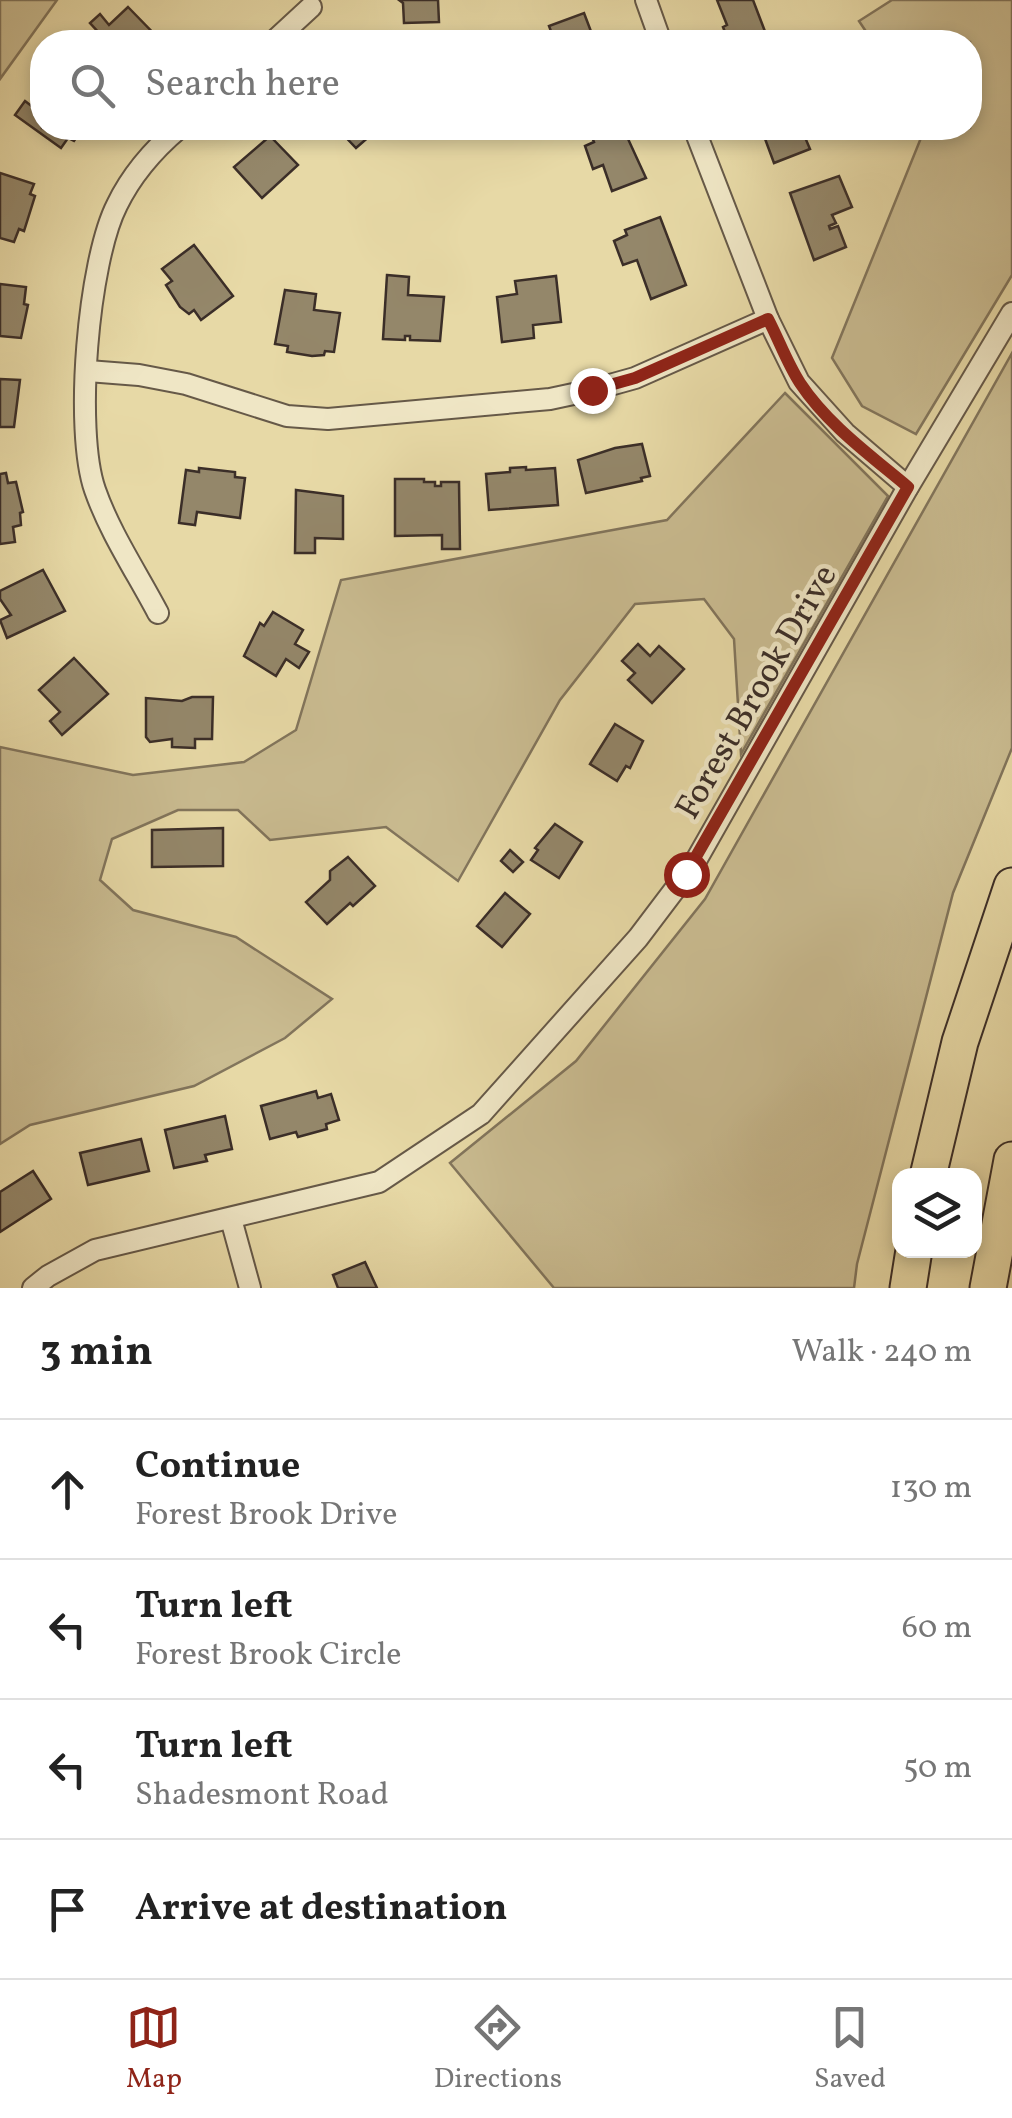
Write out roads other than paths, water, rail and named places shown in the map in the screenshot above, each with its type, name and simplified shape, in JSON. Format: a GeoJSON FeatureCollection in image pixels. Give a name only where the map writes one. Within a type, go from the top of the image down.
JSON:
{"type":"FeatureCollection","features":[{"type":"Feature","properties":{"kind":"highway"},"geometry":{"type":"LineString","coordinates":[[930,1168],[960,1042],[1012,886]]}},
{"type":"Feature","properties":{"kind":"highway"},"geometry":{"type":"LineString","coordinates":[[988,1288],[1012,1160]]}},
{"type":"Feature","properties":{"kind":"highway"},"geometry":{"type":"LineString","coordinates":[[908,1288],[913,1258]]}},
{"type":"Feature","properties":{"kind":"street"},"geometry":{"type":"LineString","coordinates":[[646,0],[657,30]]}},
{"type":"Feature","properties":{"kind":"street"},"geometry":{"type":"LineString","coordinates":[[286,30],[311,8]]}},
{"type":"Feature","properties":{"kind":"street"},"geometry":{"type":"LineString","coordinates":[[158,613],[109,524],[95,489],[83,408],[100,254],[107,230],[141,166],[167,140]]}},
{"type":"Feature","properties":{"kind":"street"},"geometry":{"type":"LineString","coordinates":[[699,140],[768,319],[800,382],[844,434],[908,487]]}},
{"type":"Feature","properties":{"kind":"street","name":"Forest Brook Drive"},"geometry":{"type":"LineString","coordinates":[[33,1288],[95,1250],[379,1182],[482,1114],[638,938],[694,864],[1012,312]]}},
{"type":"Feature","properties":{"kind":"street"},"geometry":{"type":"LineString","coordinates":[[88,370],[170,381],[287,416],[328,419],[550,398],[592,390],[635,378],[768,319]]}},
{"type":"Feature","properties":{"kind":"street"},"geometry":{"type":"LineString","coordinates":[[230,1219],[250,1288]]}}]}
